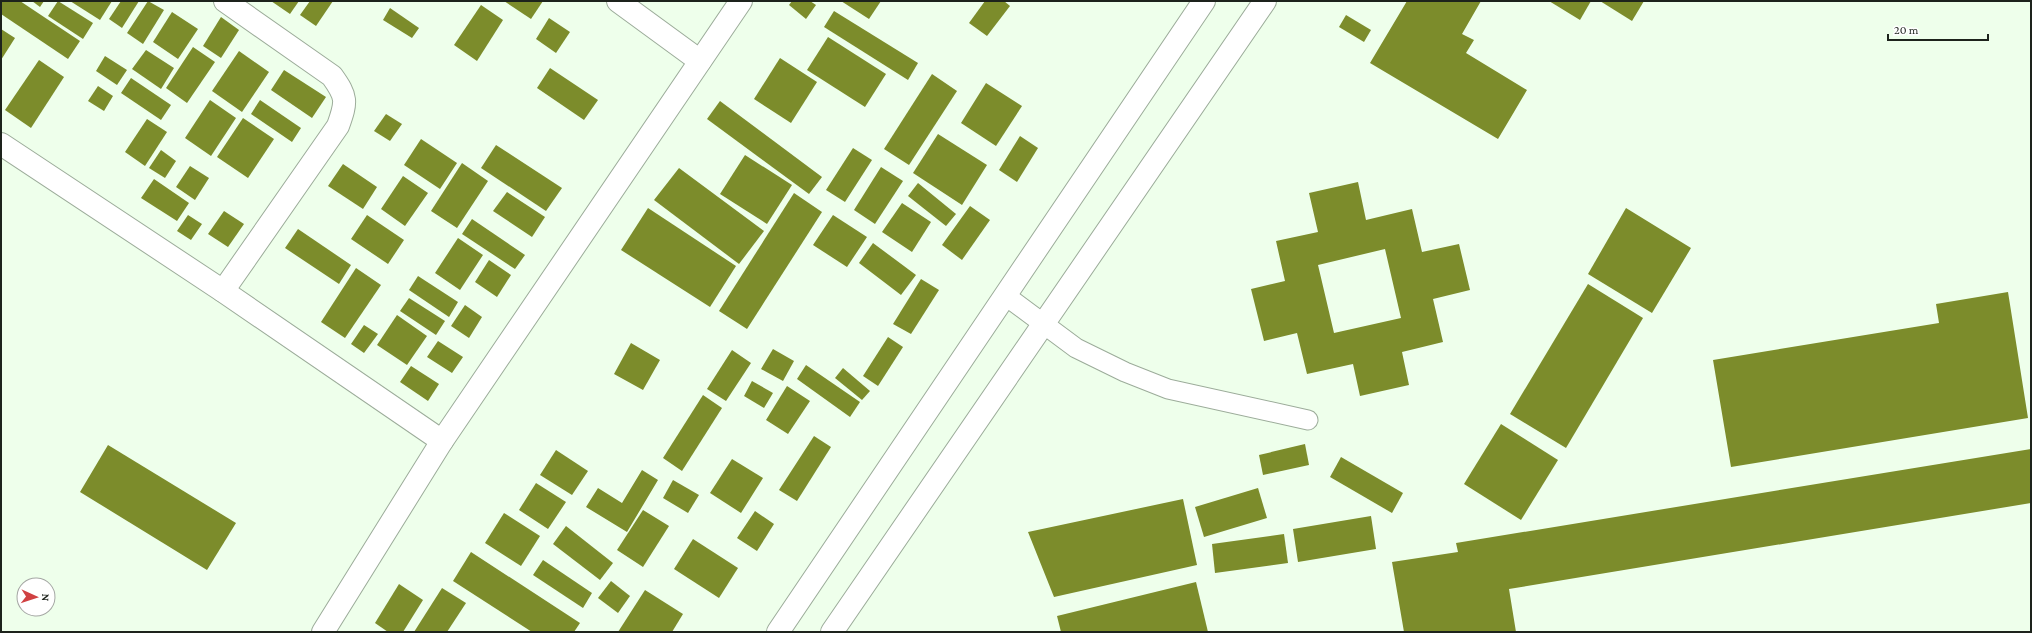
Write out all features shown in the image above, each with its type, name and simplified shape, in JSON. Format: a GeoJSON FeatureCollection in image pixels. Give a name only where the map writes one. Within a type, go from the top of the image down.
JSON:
{"type":"FeatureCollection","features":[{"type":"Feature","properties":{"kind":"street"},"geometry":{"type":"LineString","coordinates":[[223,291],[338,126],[344,110],[344,92],[332,76],[225,1]]}},
{"type":"Feature","properties":{"kind":"street"},"geometry":{"type":"LineString","coordinates":[[618,1],[700,61]]}},
{"type":"Feature","properties":{"kind":"street"},"geometry":{"type":"LineString","coordinates":[[323,632],[442,441],[741,1]]}},
{"type":"Feature","properties":{"kind":"street"},"geometry":{"type":"LineString","coordinates":[[778,632],[1204,1]]}},
{"type":"Feature","properties":{"kind":"street"},"geometry":{"type":"LineString","coordinates":[[832,632],[1265,1]]}},
{"type":"Feature","properties":{"kind":"street"},"geometry":{"type":"LineString","coordinates":[[1,144],[223,291],[442,441]]}},
{"type":"Feature","properties":{"kind":"lane"},"geometry":{"type":"LineString","coordinates":[[1006,296],[1076,348],[1125,372],[1168,389],[1308,420]]}},
{"type":"Feature","properties":{"kind":"building"},"geometry":{"type":"Polygon","coordinates":[[[1,1],[20,1],[80,41],[68,59],[1,14],[1,1]]]}},
{"type":"Feature","properties":{"kind":"building"},"geometry":{"type":"Polygon","coordinates":[[[32,1],[44,1],[40,7],[32,1]]]}},
{"type":"Feature","properties":{"kind":"building"},"geometry":{"type":"Polygon","coordinates":[[[58,1],[93,23],[83,39],[48,16],[58,1]]]}},
{"type":"Feature","properties":{"kind":"building"},"geometry":{"type":"Polygon","coordinates":[[[70,1],[112,1],[100,20],[70,1]]]}},
{"type":"Feature","properties":{"kind":"building"},"geometry":{"type":"Polygon","coordinates":[[[121,1],[139,1],[122,28],[109,19],[121,1]]]}},
{"type":"Feature","properties":{"kind":"building"},"geometry":{"type":"Polygon","coordinates":[[[148,1],[164,10],[143,44],[127,33],[148,1]]]}},
{"type":"Feature","properties":{"kind":"building"},"geometry":{"type":"Polygon","coordinates":[[[271,1],[299,1],[290,14],[271,1]]]}},
{"type":"Feature","properties":{"kind":"building"},"geometry":{"type":"Polygon","coordinates":[[[310,1],[333,1],[316,26],[300,15],[310,1]]]}},
{"type":"Feature","properties":{"kind":"building"},"geometry":{"type":"Polygon","coordinates":[[[504,1],[543,1],[531,19],[504,1]]]}},
{"type":"Feature","properties":{"kind":"building"},"geometry":{"type":"Polygon","coordinates":[[[792,1],[810,1],[816,5],[806,19],[789,5],[792,1]]]}},
{"type":"Feature","properties":{"kind":"building"},"geometry":{"type":"Polygon","coordinates":[[[841,1],[881,1],[869,19],[841,1]]]}},
{"type":"Feature","properties":{"kind":"building"},"geometry":{"type":"Polygon","coordinates":[[[985,1],[1004,1],[1010,6],[987,36],[969,23],[985,1]]]}},
{"type":"Feature","properties":{"kind":"building"},"geometry":{"type":"Polygon","coordinates":[[[1407,1],[1481,1],[1462,34],[1474,40],[1466,53],[1527,90],[1498,139],[1370,63],[1407,1]]]}},
{"type":"Feature","properties":{"kind":"building"},"geometry":{"type":"Polygon","coordinates":[[[1549,1],[1591,1],[1580,20],[1549,1]]]}},
{"type":"Feature","properties":{"kind":"building"},"geometry":{"type":"Polygon","coordinates":[[[1600,1],[1644,1],[1632,21],[1600,1]]]}},
{"type":"Feature","properties":{"kind":"building"},"geometry":{"type":"Polygon","coordinates":[[[481,5],[503,20],[477,61],[454,45],[481,5]]]}},
{"type":"Feature","properties":{"kind":"building"},"geometry":{"type":"Polygon","coordinates":[[[390,8],[419,28],[412,38],[383,20],[390,8]]]}},
{"type":"Feature","properties":{"kind":"building"},"geometry":{"type":"Polygon","coordinates":[[[834,11],[918,63],[908,80],[824,27],[834,11]]]}},
{"type":"Feature","properties":{"kind":"building"},"geometry":{"type":"Polygon","coordinates":[[[172,12],[198,29],[178,59],[153,42],[172,12]]]}},
{"type":"Feature","properties":{"kind":"building"},"geometry":{"type":"Polygon","coordinates":[[[1346,15],[1371,30],[1364,42],[1339,27],[1346,15]]]}},
{"type":"Feature","properties":{"kind":"building"},"geometry":{"type":"Polygon","coordinates":[[[221,17],[239,30],[221,58],[203,46],[221,17]]]}},
{"type":"Feature","properties":{"kind":"building"},"geometry":{"type":"Polygon","coordinates":[[[549,18],[570,32],[556,53],[536,39],[549,18]]]}},
{"type":"Feature","properties":{"kind":"building"},"geometry":{"type":"Polygon","coordinates":[[[1,29],[15,38],[1,60],[1,29]]]}},
{"type":"Feature","properties":{"kind":"building"},"geometry":{"type":"Polygon","coordinates":[[[828,37],[886,74],[865,107],[807,70],[828,37]]]}},
{"type":"Feature","properties":{"kind":"building"},"geometry":{"type":"Polygon","coordinates":[[[193,47],[215,62],[187,103],[166,88],[193,47]]]}},
{"type":"Feature","properties":{"kind":"building"},"geometry":{"type":"Polygon","coordinates":[[[146,50],[174,68],[161,89],[132,69],[146,50]]]}},
{"type":"Feature","properties":{"kind":"building"},"geometry":{"type":"Polygon","coordinates":[[[239,51],[269,72],[242,112],[212,91],[239,51]]]}},
{"type":"Feature","properties":{"kind":"building"},"geometry":{"type":"Polygon","coordinates":[[[105,56],[127,70],[117,85],[96,71],[105,56]]]}},
{"type":"Feature","properties":{"kind":"building"},"geometry":{"type":"Polygon","coordinates":[[[780,58],[817,82],[791,123],[754,99],[780,58]]]}},
{"type":"Feature","properties":{"kind":"building"},"geometry":{"type":"Polygon","coordinates":[[[39,60],[64,77],[31,128],[5,110],[39,60]]]}},
{"type":"Feature","properties":{"kind":"building"},"geometry":{"type":"Polygon","coordinates":[[[550,68],[598,100],[584,120],[537,88],[550,68]]]}},
{"type":"Feature","properties":{"kind":"building"},"geometry":{"type":"Polygon","coordinates":[[[284,70],[326,97],[312,118],[271,90],[284,70]]]}},
{"type":"Feature","properties":{"kind":"building"},"geometry":{"type":"Polygon","coordinates":[[[932,74],[957,91],[909,165],[884,149],[932,74]]]}},
{"type":"Feature","properties":{"kind":"building"},"geometry":{"type":"Polygon","coordinates":[[[131,78],[171,105],[161,120],[121,93],[131,78]]]}},
{"type":"Feature","properties":{"kind":"building"},"geometry":{"type":"Polygon","coordinates":[[[986,83],[1022,106],[996,146],[961,123],[986,83]]]}},
{"type":"Feature","properties":{"kind":"building"},"geometry":{"type":"Polygon","coordinates":[[[98,86],[113,96],[104,111],[88,101],[98,86]]]}},
{"type":"Feature","properties":{"kind":"building"},"geometry":{"type":"Polygon","coordinates":[[[210,100],[236,118],[211,156],[185,138],[210,100]]]}},
{"type":"Feature","properties":{"kind":"building"},"geometry":{"type":"Polygon","coordinates":[[[260,100],[301,128],[292,142],[251,114],[260,100]]]}},
{"type":"Feature","properties":{"kind":"building"},"geometry":{"type":"Polygon","coordinates":[[[720,101],[822,177],[809,194],[707,119],[720,101]]]}},
{"type":"Feature","properties":{"kind":"building"},"geometry":{"type":"Polygon","coordinates":[[[386,114],[402,124],[390,141],[374,131],[386,114]]]}},
{"type":"Feature","properties":{"kind":"building"},"geometry":{"type":"Polygon","coordinates":[[[243,118],[274,139],[248,178],[217,157],[243,118]]]}},
{"type":"Feature","properties":{"kind":"building"},"geometry":{"type":"Polygon","coordinates":[[[147,119],[167,132],[145,166],[125,152],[147,119]]]}},
{"type":"Feature","properties":{"kind":"building"},"geometry":{"type":"Polygon","coordinates":[[[938,134],[987,165],[962,205],[913,173],[938,134]]]}},
{"type":"Feature","properties":{"kind":"building"},"geometry":{"type":"Polygon","coordinates":[[[1020,136],[1038,148],[1017,182],[999,170],[1020,136]]]}},
{"type":"Feature","properties":{"kind":"building"},"geometry":{"type":"Polygon","coordinates":[[[421,139],[457,163],[440,189],[404,165],[421,139]]]}},
{"type":"Feature","properties":{"kind":"building"},"geometry":{"type":"Polygon","coordinates":[[[496,145],[562,188],[546,211],[481,168],[496,145]]]}},
{"type":"Feature","properties":{"kind":"building"},"geometry":{"type":"Polygon","coordinates":[[[853,148],[872,160],[845,202],[826,190],[853,148]]]}},
{"type":"Feature","properties":{"kind":"building"},"geometry":{"type":"Polygon","coordinates":[[[161,150],[176,161],[165,178],[149,168],[161,150]]]}},
{"type":"Feature","properties":{"kind":"building"},"geometry":{"type":"Polygon","coordinates":[[[745,155],[792,185],[767,224],[720,194],[745,155]]]}},
{"type":"Feature","properties":{"kind":"building"},"geometry":{"type":"Polygon","coordinates":[[[462,163],[488,181],[457,228],[431,211],[462,163]]]}},
{"type":"Feature","properties":{"kind":"building"},"geometry":{"type":"Polygon","coordinates":[[[343,164],[377,187],[363,209],[328,186],[343,164]]]}},
{"type":"Feature","properties":{"kind":"building"},"geometry":{"type":"Polygon","coordinates":[[[190,166],[209,178],[195,200],[176,187],[190,166]]]}},
{"type":"Feature","properties":{"kind":"building"},"geometry":{"type":"Polygon","coordinates":[[[881,167],[903,181],[875,224],[854,210],[881,167]]]}},
{"type":"Feature","properties":{"kind":"building"},"geometry":{"type":"Polygon","coordinates":[[[679,168],[764,231],[739,264],[654,200],[679,168]]]}},
{"type":"Feature","properties":{"kind":"building"},"geometry":{"type":"Polygon","coordinates":[[[403,176],[428,193],[405,226],[381,209],[403,176]]]}},
{"type":"Feature","properties":{"kind":"building"},"geometry":{"type":"Polygon","coordinates":[[[154,179],[189,203],[177,221],[141,198],[154,179]]]}},
{"type":"Feature","properties":{"kind":"building"},"geometry":{"type":"Polygon","coordinates":[[[1358,182],[1366,220],[1412,209],[1422,252],[1459,244],[1470,290],[1433,299],[1443,342],[1402,352],[1409,385],[1360,396],[1353,364],[1307,374],[1297,333],[1264,341],[1251,289],[1285,281],[1276,241],[1318,232],[1309,193],[1358,182]],[[1385,249],[1318,265],[1334,333],[1401,318],[1385,249]]]}},
{"type":"Feature","properties":{"kind":"building"},"geometry":{"type":"Polygon","coordinates":[[[918,183],[956,214],[946,226],[908,196],[918,183]]]}},
{"type":"Feature","properties":{"kind":"building"},"geometry":{"type":"Polygon","coordinates":[[[507,192],[545,217],[532,237],[493,211],[507,192]]]}},
{"type":"Feature","properties":{"kind":"building"},"geometry":{"type":"Polygon","coordinates":[[[794,193],[822,212],[747,329],[719,311],[794,193]]]}},
{"type":"Feature","properties":{"kind":"building"},"geometry":{"type":"Polygon","coordinates":[[[902,203],[931,222],[912,252],[882,232],[902,203]]]}},
{"type":"Feature","properties":{"kind":"building"},"geometry":{"type":"Polygon","coordinates":[[[970,206],[990,220],[962,260],[942,245],[970,206]]]}},
{"type":"Feature","properties":{"kind":"building"},"geometry":{"type":"Polygon","coordinates":[[[648,208],[736,266],[710,307],[621,250],[648,208]]]}},
{"type":"Feature","properties":{"kind":"building"},"geometry":{"type":"Polygon","coordinates":[[[1626,208],[1691,248],[1652,313],[1588,274],[1626,208]]]}},
{"type":"Feature","properties":{"kind":"building"},"geometry":{"type":"Polygon","coordinates":[[[224,211],[244,224],[228,247],[208,234],[224,211]]]}},
{"type":"Feature","properties":{"kind":"building"},"geometry":{"type":"Polygon","coordinates":[[[188,215],[202,224],[191,240],[177,231],[188,215]]]}},
{"type":"Feature","properties":{"kind":"building"},"geometry":{"type":"Polygon","coordinates":[[[367,215],[404,240],[388,264],[351,239],[367,215]]]}},
{"type":"Feature","properties":{"kind":"building"},"geometry":{"type":"Polygon","coordinates":[[[833,215],[867,237],[847,267],[813,245],[833,215]]]}},
{"type":"Feature","properties":{"kind":"building"},"geometry":{"type":"Polygon","coordinates":[[[472,219],[525,255],[515,269],[462,234],[472,219]]]}},
{"type":"Feature","properties":{"kind":"building"},"geometry":{"type":"Polygon","coordinates":[[[298,229],[351,265],[339,284],[285,248],[298,229]]]}},
{"type":"Feature","properties":{"kind":"building"},"geometry":{"type":"Polygon","coordinates":[[[458,238],[483,255],[460,290],[435,273],[458,238]]]}},
{"type":"Feature","properties":{"kind":"building"},"geometry":{"type":"Polygon","coordinates":[[[873,243],[916,275],[901,295],[859,263],[873,243]]]}},
{"type":"Feature","properties":{"kind":"building"},"geometry":{"type":"Polygon","coordinates":[[[489,260],[511,275],[497,297],[475,282],[489,260]]]}},
{"type":"Feature","properties":{"kind":"building"},"geometry":{"type":"Polygon","coordinates":[[[356,268],[381,285],[345,338],[321,322],[356,268]]]}},
{"type":"Feature","properties":{"kind":"building"},"geometry":{"type":"Polygon","coordinates":[[[418,276],[458,302],[449,317],[409,290],[418,276]]]}},
{"type":"Feature","properties":{"kind":"building"},"geometry":{"type":"Polygon","coordinates":[[[921,279],[939,290],[911,334],[893,324],[921,279]]]}},
{"type":"Feature","properties":{"kind":"building"},"geometry":{"type":"Polygon","coordinates":[[[1588,284],[1643,318],[1566,448],[1510,414],[1588,284]]]}},
{"type":"Feature","properties":{"kind":"building"},"geometry":{"type":"Polygon","coordinates":[[[2008,292],[2028,418],[1731,467],[1713,360],[1939,323],[1936,304],[2008,292]]]}},
{"type":"Feature","properties":{"kind":"building"},"geometry":{"type":"Polygon","coordinates":[[[409,298],[445,321],[436,335],[400,311],[409,298]]]}},
{"type":"Feature","properties":{"kind":"building"},"geometry":{"type":"Polygon","coordinates":[[[465,305],[482,317],[469,338],[451,326],[465,305]]]}},
{"type":"Feature","properties":{"kind":"building"},"geometry":{"type":"Polygon","coordinates":[[[397,315],[427,336],[407,365],[377,345],[397,315]]]}},
{"type":"Feature","properties":{"kind":"building"},"geometry":{"type":"Polygon","coordinates":[[[364,325],[378,334],[364,353],[351,344],[364,325]]]}},
{"type":"Feature","properties":{"kind":"building"},"geometry":{"type":"Polygon","coordinates":[[[888,337],[903,347],[878,386],[863,376],[888,337]]]}},
{"type":"Feature","properties":{"kind":"building"},"geometry":{"type":"Polygon","coordinates":[[[438,341],[463,357],[452,373],[427,357],[438,341]]]}},
{"type":"Feature","properties":{"kind":"building"},"geometry":{"type":"Polygon","coordinates":[[[631,343],[660,360],[643,390],[614,374],[631,343]]]}},
{"type":"Feature","properties":{"kind":"building"},"geometry":{"type":"Polygon","coordinates":[[[773,349],[794,361],[783,381],[761,369],[773,349]]]}},
{"type":"Feature","properties":{"kind":"building"},"geometry":{"type":"Polygon","coordinates":[[[732,350],[751,363],[726,401],[707,389],[732,350]]]}},
{"type":"Feature","properties":{"kind":"building"},"geometry":{"type":"Polygon","coordinates":[[[806,365],[860,402],[850,417],[797,379],[806,365]]]}},
{"type":"Feature","properties":{"kind":"building"},"geometry":{"type":"Polygon","coordinates":[[[411,366],[439,384],[428,401],[400,382],[411,366]]]}},
{"type":"Feature","properties":{"kind":"building"},"geometry":{"type":"Polygon","coordinates":[[[843,368],[870,391],[862,400],[835,378],[843,368]]]}},
{"type":"Feature","properties":{"kind":"building"},"geometry":{"type":"Polygon","coordinates":[[[752,381],[773,393],[764,408],[744,396],[752,381]]]}},
{"type":"Feature","properties":{"kind":"building"},"geometry":{"type":"Polygon","coordinates":[[[787,386],[810,401],[788,434],[766,420],[787,386]]]}},
{"type":"Feature","properties":{"kind":"building"},"geometry":{"type":"Polygon","coordinates":[[[703,395],[722,408],[682,471],[663,458],[703,395]]]}},
{"type":"Feature","properties":{"kind":"building"},"geometry":{"type":"Polygon","coordinates":[[[1501,424],[1558,460],[1521,520],[1464,484],[1501,424]]]}},
{"type":"Feature","properties":{"kind":"building"},"geometry":{"type":"Polygon","coordinates":[[[814,436],[831,447],[797,501],[779,490],[814,436]]]}},
{"type":"Feature","properties":{"kind":"building"},"geometry":{"type":"Polygon","coordinates":[[[1305,444],[1309,465],[1263,475],[1259,455],[1305,444]]]}},
{"type":"Feature","properties":{"kind":"building"},"geometry":{"type":"Polygon","coordinates":[[[108,445],[236,523],[207,570],[80,492],[108,445]]]}},
{"type":"Feature","properties":{"kind":"building"},"geometry":{"type":"Polygon","coordinates":[[[2031,449],[2031,503],[1509,589],[1516,632],[1404,632],[1392,562],[1458,552],[1456,543],[2031,449]]]}},
{"type":"Feature","properties":{"kind":"building"},"geometry":{"type":"Polygon","coordinates":[[[556,450],[588,471],[572,495],[540,475],[556,450]]]}},
{"type":"Feature","properties":{"kind":"building"},"geometry":{"type":"Polygon","coordinates":[[[1341,457],[1403,493],[1392,513],[1330,477],[1341,457]]]}},
{"type":"Feature","properties":{"kind":"building"},"geometry":{"type":"Polygon","coordinates":[[[732,459],[763,478],[741,513],[710,493],[732,459]]]}},
{"type":"Feature","properties":{"kind":"building"},"geometry":{"type":"Polygon","coordinates":[[[642,470],[658,480],[627,532],[586,507],[598,488],[622,503],[642,470]]]}},
{"type":"Feature","properties":{"kind":"building"},"geometry":{"type":"Polygon","coordinates":[[[673,480],[699,495],[688,513],[663,498],[673,480]]]}},
{"type":"Feature","properties":{"kind":"building"},"geometry":{"type":"Polygon","coordinates":[[[536,483],[566,502],[548,529],[519,510],[536,483]]]}},
{"type":"Feature","properties":{"kind":"building"},"geometry":{"type":"Polygon","coordinates":[[[1258,488],[1267,518],[1204,537],[1195,507],[1258,488]]]}},
{"type":"Feature","properties":{"kind":"building"},"geometry":{"type":"Polygon","coordinates":[[[1183,499],[1197,565],[1054,597],[1028,532],[1183,499]]]}},
{"type":"Feature","properties":{"kind":"building"},"geometry":{"type":"Polygon","coordinates":[[[643,510],[669,526],[643,567],[617,550],[643,510]]]}},
{"type":"Feature","properties":{"kind":"building"},"geometry":{"type":"Polygon","coordinates":[[[755,511],[774,524],[757,551],[737,538],[755,511]]]}},
{"type":"Feature","properties":{"kind":"building"},"geometry":{"type":"Polygon","coordinates":[[[504,513],[540,536],[521,566],[485,543],[504,513]]]}},
{"type":"Feature","properties":{"kind":"building"},"geometry":{"type":"Polygon","coordinates":[[[1371,516],[1376,549],[1298,562],[1293,529],[1371,516]]]}},
{"type":"Feature","properties":{"kind":"building"},"geometry":{"type":"Polygon","coordinates":[[[566,526],[613,563],[600,580],[553,544],[566,526]]]}},
{"type":"Feature","properties":{"kind":"building"},"geometry":{"type":"Polygon","coordinates":[[[1284,534],[1288,563],[1215,573],[1212,544],[1284,534]]]}},
{"type":"Feature","properties":{"kind":"building"},"geometry":{"type":"Polygon","coordinates":[[[693,539],[738,568],[719,598],[674,569],[693,539]]]}},
{"type":"Feature","properties":{"kind":"building"},"geometry":{"type":"Polygon","coordinates":[[[471,552],[580,623],[574,632],[532,632],[453,581],[471,552]]]}},
{"type":"Feature","properties":{"kind":"building"},"geometry":{"type":"Polygon","coordinates":[[[543,560],[592,593],[583,608],[533,575],[543,560]]]}},
{"type":"Feature","properties":{"kind":"building"},"geometry":{"type":"Polygon","coordinates":[[[611,581],[630,596],[618,613],[598,598],[611,581]]]}},
{"type":"Feature","properties":{"kind":"building"},"geometry":{"type":"Polygon","coordinates":[[[1196,582],[1208,632],[1061,632],[1057,616],[1196,582]]]}},
{"type":"Feature","properties":{"kind":"building"},"geometry":{"type":"Polygon","coordinates":[[[399,584],[423,600],[403,632],[388,632],[375,623],[399,584]]]}},
{"type":"Feature","properties":{"kind":"building"},"geometry":{"type":"Polygon","coordinates":[[[442,588],[466,603],[447,632],[414,632],[442,588]]]}},
{"type":"Feature","properties":{"kind":"building"},"geometry":{"type":"Polygon","coordinates":[[[645,590],[683,614],[672,632],[618,632],[645,590]]]}}]}
